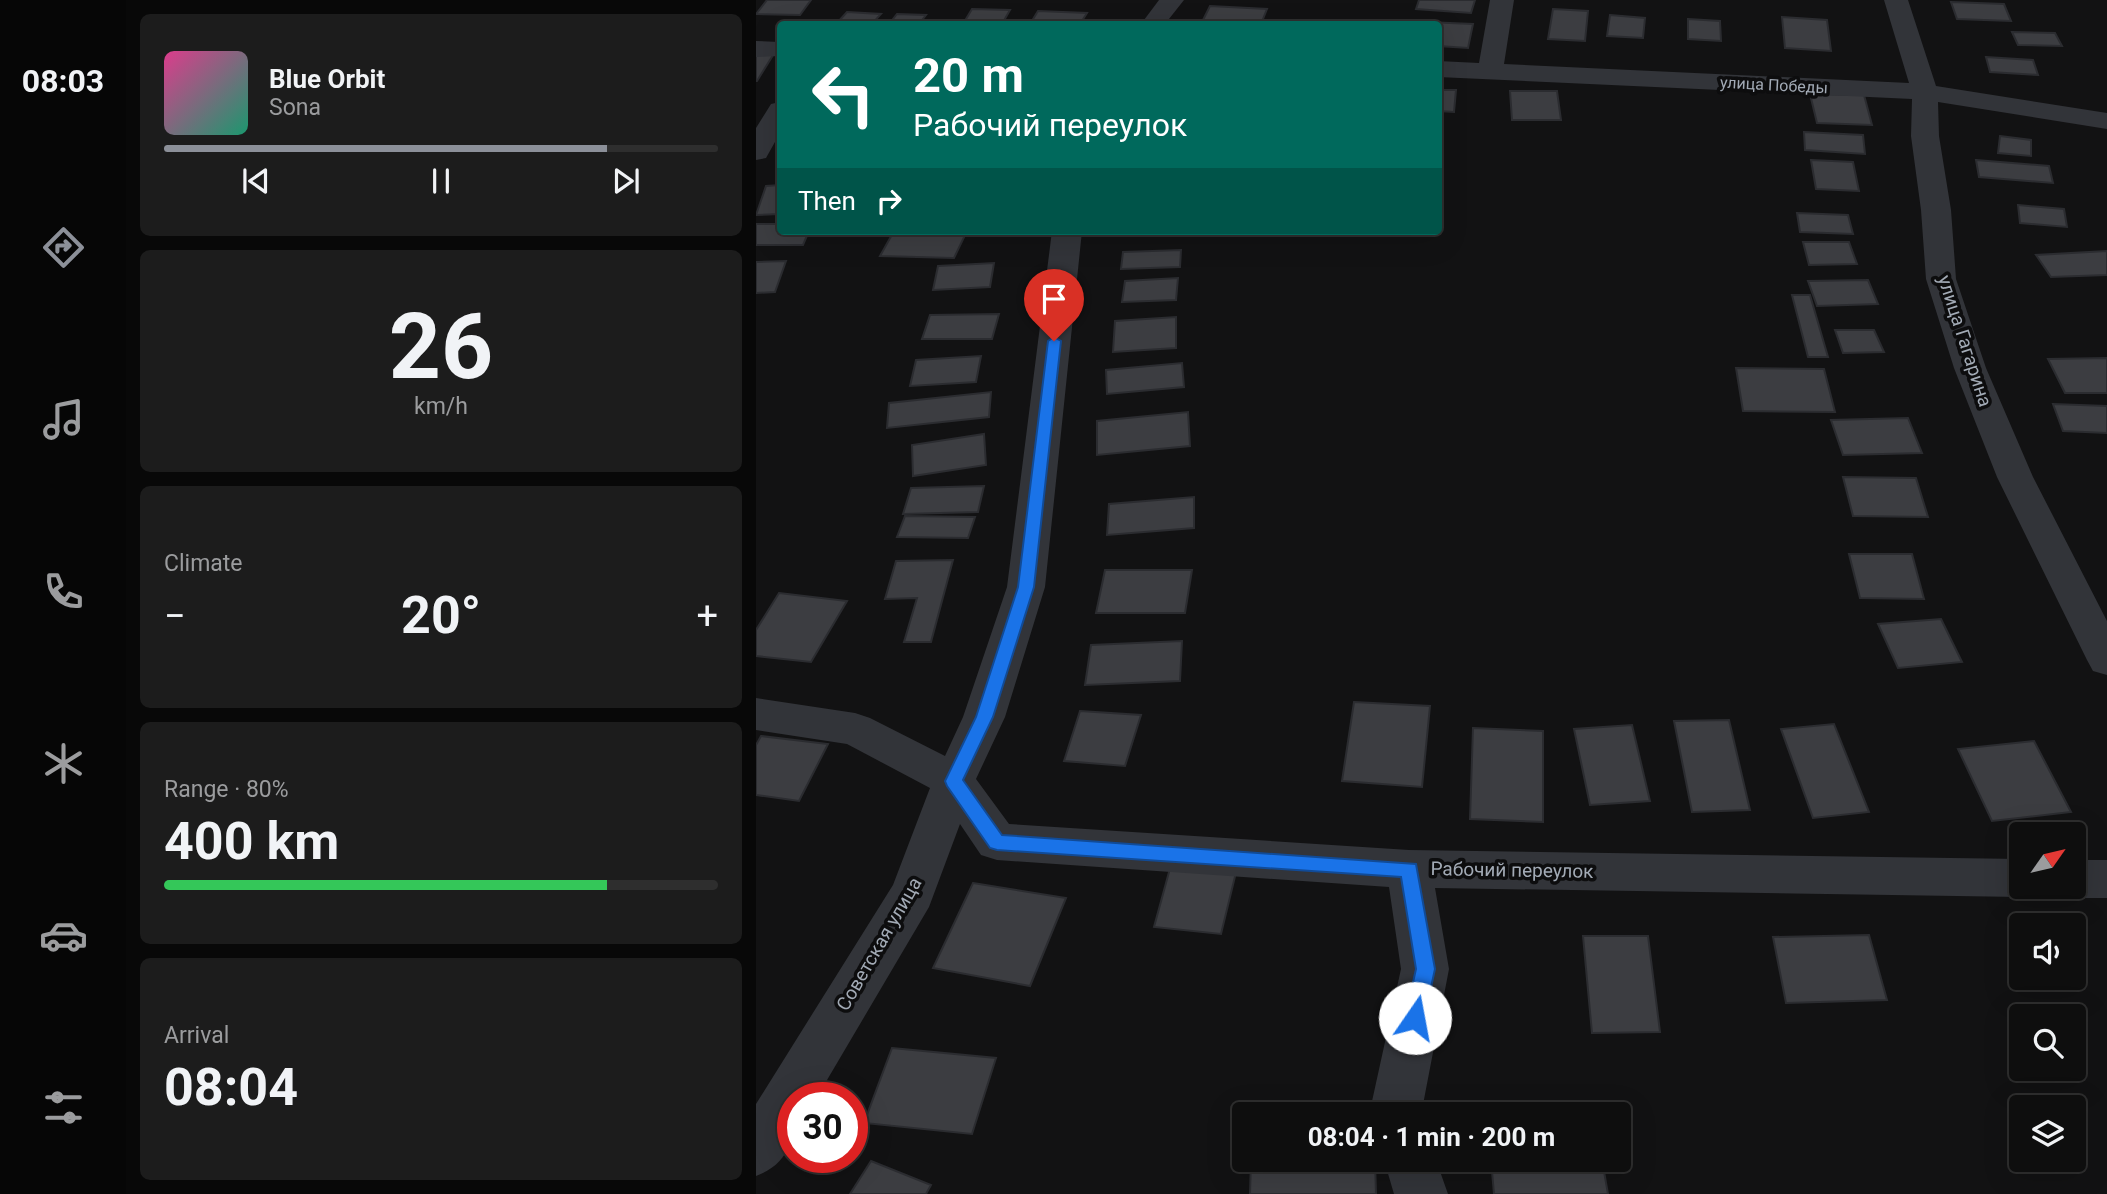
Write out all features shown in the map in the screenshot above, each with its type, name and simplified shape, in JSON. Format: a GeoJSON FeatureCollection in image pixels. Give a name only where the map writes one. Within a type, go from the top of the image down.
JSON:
{"type":"FeatureCollection","features":[{"type":"Feature","properties":{"kind":"street"},"geometry":{"type":"LineString","coordinates":[[1155,21],[1172,0]]}},
{"type":"Feature","properties":{"kind":"street"},"geometry":{"type":"LineString","coordinates":[[1490,71],[1502,0]]}},
{"type":"Feature","properties":{"kind":"street","name":"улица Гагарина"},"geometry":{"type":"LineString","coordinates":[[1896,0],[1926,92],[1925,136],[1936,210],[1941,279],[1945,292],[1970,368],[2015,477],[2107,660]]}},
{"type":"Feature","properties":{"kind":"street"},"geometry":{"type":"LineString","coordinates":[[756,49],[777,49]]}},
{"type":"Feature","properties":{"kind":"street","name":"улица Победы"},"geometry":{"type":"LineString","coordinates":[[1442,69],[1926,92],[2060,111],[2107,121]]}},
{"type":"Feature","properties":{"kind":"street"},"geometry":{"type":"LineString","coordinates":[[756,152],[777,115]]}},
{"type":"Feature","properties":{"kind":"street","name":"Советская улица"},"geometry":{"type":"LineString","coordinates":[[756,1151],[913,893],[954,781],[985,717],[1026,587],[1067,235]]}},
{"type":"Feature","properties":{"kind":"street","name":"Рабочий переулок"},"geometry":{"type":"LineString","coordinates":[[756,714],[855,729],[954,781],[997,842],[1409,869],[2009,878]]}},
{"type":"Feature","properties":{"kind":"street"},"geometry":{"type":"LineString","coordinates":[[1398,1102],[1425,969],[1409,869]]}},
{"type":"Feature","properties":{"kind":"street"},"geometry":{"type":"LineString","coordinates":[[2086,878],[2107,879]]}},
{"type":"Feature","properties":{"kind":"street"},"geometry":{"type":"LineString","coordinates":[[1414,1172],[1421,1194]]}},
{"type":"Feature","properties":{"kind":"building"},"geometry":{"type":"Polygon","coordinates":[[[767,0],[811,0],[800,15],[756,14],[767,0]]]}},
{"type":"Feature","properties":{"kind":"building"},"geometry":{"type":"Polygon","coordinates":[[[1419,0],[1475,0],[1471,13],[1416,9],[1419,0]]]}},
{"type":"Feature","properties":{"kind":"building"},"geometry":{"type":"Polygon","coordinates":[[[1951,2],[2004,4],[2011,21],[1957,19],[1951,2]]]}},
{"type":"Feature","properties":{"kind":"building"},"geometry":{"type":"Polygon","coordinates":[[[1210,6],[1267,9],[1262,21],[1202,21],[1210,6]]]}},
{"type":"Feature","properties":{"kind":"building"},"geometry":{"type":"Polygon","coordinates":[[[972,9],[1010,10],[1004,21],[965,21],[972,9]]]}},
{"type":"Feature","properties":{"kind":"building"},"geometry":{"type":"Polygon","coordinates":[[[1553,9],[1588,11],[1585,41],[1548,39],[1553,9]]]}},
{"type":"Feature","properties":{"kind":"building"},"geometry":{"type":"Polygon","coordinates":[[[1038,11],[1087,13],[1082,21],[1032,21],[1038,11]]]}},
{"type":"Feature","properties":{"kind":"building"},"geometry":{"type":"Polygon","coordinates":[[[847,12],[881,14],[875,21],[839,21],[847,12]]]}},
{"type":"Feature","properties":{"kind":"building"},"geometry":{"type":"Polygon","coordinates":[[[897,14],[926,15],[921,21],[891,21],[897,14]]]}},
{"type":"Feature","properties":{"kind":"building"},"geometry":{"type":"Polygon","coordinates":[[[1610,15],[1645,18],[1643,38],[1607,36],[1610,15]]]}},
{"type":"Feature","properties":{"kind":"building"},"geometry":{"type":"Polygon","coordinates":[[[1782,17],[1827,20],[1831,51],[1785,48],[1782,17]]]}},
{"type":"Feature","properties":{"kind":"building"},"geometry":{"type":"Polygon","coordinates":[[[1688,19],[1720,21],[1721,41],[1688,39],[1688,19]]]}},
{"type":"Feature","properties":{"kind":"building"},"geometry":{"type":"Polygon","coordinates":[[[1442,23],[1473,24],[1468,48],[1442,46],[1442,23]]]}},
{"type":"Feature","properties":{"kind":"building"},"geometry":{"type":"Polygon","coordinates":[[[2012,32],[2055,33],[2062,46],[2018,45],[2012,32]]]}},
{"type":"Feature","properties":{"kind":"building"},"geometry":{"type":"Polygon","coordinates":[[[756,52],[775,52],[757,81],[756,81],[756,52]]]}},
{"type":"Feature","properties":{"kind":"building"},"geometry":{"type":"Polygon","coordinates":[[[1986,57],[2033,60],[2038,75],[1990,72],[1986,57]]]}},
{"type":"Feature","properties":{"kind":"building"},"geometry":{"type":"Polygon","coordinates":[[[1442,90],[1456,90],[1454,112],[1442,111],[1442,90]]]}},
{"type":"Feature","properties":{"kind":"building"},"geometry":{"type":"Polygon","coordinates":[[[1510,91],[1557,91],[1561,120],[1512,120],[1510,91]]]}},
{"type":"Feature","properties":{"kind":"building"},"geometry":{"type":"Polygon","coordinates":[[[1810,94],[1864,95],[1872,125],[1817,123],[1810,94]]]}},
{"type":"Feature","properties":{"kind":"building"},"geometry":{"type":"Polygon","coordinates":[[[1804,132],[1863,135],[1865,154],[1805,150],[1804,132]]]}},
{"type":"Feature","properties":{"kind":"building"},"geometry":{"type":"Polygon","coordinates":[[[2000,136],[2031,140],[2031,156],[1998,153],[2000,136]]]}},
{"type":"Feature","properties":{"kind":"building"},"geometry":{"type":"Polygon","coordinates":[[[1811,160],[1853,162],[1859,191],[1816,189],[1811,160]]]}},
{"type":"Feature","properties":{"kind":"building"},"geometry":{"type":"Polygon","coordinates":[[[1976,160],[2049,166],[2053,183],[1979,177],[1976,160]]]}},
{"type":"Feature","properties":{"kind":"building"},"geometry":{"type":"Polygon","coordinates":[[[777,185],[777,214],[756,215],[766,186],[777,185]]]}},
{"type":"Feature","properties":{"kind":"building"},"geometry":{"type":"Polygon","coordinates":[[[2018,205],[2064,209],[2067,227],[2020,223],[2018,205]]]}},
{"type":"Feature","properties":{"kind":"building"},"geometry":{"type":"Polygon","coordinates":[[[1797,213],[1848,215],[1853,234],[1800,232],[1797,213]]]}},
{"type":"Feature","properties":{"kind":"building"},"geometry":{"type":"Polygon","coordinates":[[[756,224],[777,224],[777,235],[807,235],[803,245],[756,245],[756,224]]]}},
{"type":"Feature","properties":{"kind":"building"},"geometry":{"type":"Polygon","coordinates":[[[892,235],[965,235],[954,258],[880,256],[892,235]]]}},
{"type":"Feature","properties":{"kind":"building"},"geometry":{"type":"Polygon","coordinates":[[[1803,242],[1849,242],[1857,264],[1809,265],[1803,242]]]}},
{"type":"Feature","properties":{"kind":"building"},"geometry":{"type":"Polygon","coordinates":[[[1181,250],[1180,267],[1121,269],[1123,252],[1181,250]]]}},
{"type":"Feature","properties":{"kind":"building"},"geometry":{"type":"Polygon","coordinates":[[[2107,251],[2107,275],[2051,277],[2036,255],[2107,251]]]}},
{"type":"Feature","properties":{"kind":"building"},"geometry":{"type":"Polygon","coordinates":[[[786,261],[775,292],[756,293],[756,262],[786,261]]]}},
{"type":"Feature","properties":{"kind":"building"},"geometry":{"type":"Polygon","coordinates":[[[994,263],[990,287],[933,290],[938,266],[994,263]]]}},
{"type":"Feature","properties":{"kind":"building"},"geometry":{"type":"Polygon","coordinates":[[[1178,278],[1176,300],[1122,302],[1125,281],[1178,278]]]}},
{"type":"Feature","properties":{"kind":"building"},"geometry":{"type":"Polygon","coordinates":[[[1868,280],[1878,304],[1817,306],[1808,281],[1868,280]]]}},
{"type":"Feature","properties":{"kind":"building"},"geometry":{"type":"Polygon","coordinates":[[[1792,295],[1810,295],[1828,357],[1808,357],[1792,295]]]}},
{"type":"Feature","properties":{"kind":"building"},"geometry":{"type":"Polygon","coordinates":[[[999,314],[992,339],[922,339],[930,315],[999,314]]]}},
{"type":"Feature","properties":{"kind":"building"},"geometry":{"type":"Polygon","coordinates":[[[1176,317],[1176,348],[1113,352],[1115,321],[1176,317]]]}},
{"type":"Feature","properties":{"kind":"building"},"geometry":{"type":"Polygon","coordinates":[[[1835,330],[1874,330],[1884,352],[1843,353],[1835,330]]]}},
{"type":"Feature","properties":{"kind":"building"},"geometry":{"type":"Polygon","coordinates":[[[981,356],[976,382],[910,386],[916,360],[981,356]]]}},
{"type":"Feature","properties":{"kind":"building"},"geometry":{"type":"Polygon","coordinates":[[[2107,358],[2107,393],[2065,393],[2048,359],[2107,358]]]}},
{"type":"Feature","properties":{"kind":"building"},"geometry":{"type":"Polygon","coordinates":[[[1182,363],[1184,387],[1107,394],[1106,370],[1182,363]]]}},
{"type":"Feature","properties":{"kind":"building"},"geometry":{"type":"Polygon","coordinates":[[[1736,368],[1824,369],[1835,412],[1743,411],[1736,368]]]}},
{"type":"Feature","properties":{"kind":"building"},"geometry":{"type":"Polygon","coordinates":[[[991,392],[989,417],[887,428],[889,403],[991,392]]]}},
{"type":"Feature","properties":{"kind":"building"},"geometry":{"type":"Polygon","coordinates":[[[2053,404],[2107,406],[2107,433],[2063,431],[2053,404]]]}},
{"type":"Feature","properties":{"kind":"building"},"geometry":{"type":"Polygon","coordinates":[[[1188,412],[1190,446],[1097,455],[1097,421],[1188,412]]]}},
{"type":"Feature","properties":{"kind":"building"},"geometry":{"type":"Polygon","coordinates":[[[1908,418],[1922,453],[1843,455],[1831,420],[1908,418]]]}},
{"type":"Feature","properties":{"kind":"building"},"geometry":{"type":"Polygon","coordinates":[[[984,434],[986,465],[913,476],[912,445],[984,434]]]}},
{"type":"Feature","properties":{"kind":"building"},"geometry":{"type":"Polygon","coordinates":[[[1843,477],[1916,478],[1928,517],[1853,516],[1843,477]]]}},
{"type":"Feature","properties":{"kind":"building"},"geometry":{"type":"Polygon","coordinates":[[[984,486],[978,512],[903,514],[911,488],[984,486]]]}},
{"type":"Feature","properties":{"kind":"building"},"geometry":{"type":"Polygon","coordinates":[[[1194,497],[1194,528],[1107,535],[1109,504],[1194,497]]]}},
{"type":"Feature","properties":{"kind":"building"},"geometry":{"type":"Polygon","coordinates":[[[905,516],[975,517],[968,538],[897,537],[905,516]]]}},
{"type":"Feature","properties":{"kind":"building"},"geometry":{"type":"Polygon","coordinates":[[[1849,554],[1912,554],[1924,599],[1860,598],[1849,554]]]}},
{"type":"Feature","properties":{"kind":"building"},"geometry":{"type":"Polygon","coordinates":[[[953,560],[931,642],[904,642],[917,598],[885,599],[896,561],[953,560]]]}},
{"type":"Feature","properties":{"kind":"building"},"geometry":{"type":"Polygon","coordinates":[[[1105,570],[1192,570],[1185,613],[1096,613],[1105,570]]]}},
{"type":"Feature","properties":{"kind":"building"},"geometry":{"type":"Polygon","coordinates":[[[779,593],[847,601],[811,662],[756,656],[756,630],[779,593]]]}},
{"type":"Feature","properties":{"kind":"building"},"geometry":{"type":"Polygon","coordinates":[[[1941,619],[1962,662],[1898,668],[1878,624],[1941,619]]]}},
{"type":"Feature","properties":{"kind":"building"},"geometry":{"type":"Polygon","coordinates":[[[1182,641],[1180,681],[1085,685],[1091,645],[1182,641]]]}},
{"type":"Feature","properties":{"kind":"building"},"geometry":{"type":"Polygon","coordinates":[[[1354,702],[1430,706],[1422,787],[1342,781],[1354,702]]]}},
{"type":"Feature","properties":{"kind":"building"},"geometry":{"type":"Polygon","coordinates":[[[1080,711],[1141,715],[1125,766],[1064,761],[1080,711]]]}},
{"type":"Feature","properties":{"kind":"building"},"geometry":{"type":"Polygon","coordinates":[[[1729,720],[1750,810],[1692,812],[1674,721],[1729,720]]]}},
{"type":"Feature","properties":{"kind":"building"},"geometry":{"type":"Polygon","coordinates":[[[1834,724],[1869,812],[1813,818],[1781,729],[1834,724]]]}},
{"type":"Feature","properties":{"kind":"building"},"geometry":{"type":"Polygon","coordinates":[[[1632,725],[1650,801],[1590,805],[1574,729],[1632,725]]]}},
{"type":"Feature","properties":{"kind":"building"},"geometry":{"type":"Polygon","coordinates":[[[1473,728],[1543,731],[1543,822],[1470,819],[1473,728]]]}},
{"type":"Feature","properties":{"kind":"building"},"geometry":{"type":"Polygon","coordinates":[[[761,736],[828,744],[799,801],[756,795],[756,745],[761,736]]]}},
{"type":"Feature","properties":{"kind":"building"},"geometry":{"type":"Polygon","coordinates":[[[2034,741],[2071,812],[1992,821],[1958,749],[2034,741]]]}},
{"type":"Feature","properties":{"kind":"building"},"geometry":{"type":"Polygon","coordinates":[[[1175,850],[1240,856],[1221,934],[1154,927],[1175,850]]]}},
{"type":"Feature","properties":{"kind":"building"},"geometry":{"type":"Polygon","coordinates":[[[973,883],[1066,898],[1030,986],[933,968],[973,883]]]}},
{"type":"Feature","properties":{"kind":"building"},"geometry":{"type":"Polygon","coordinates":[[[1869,935],[1887,1000],[1786,1003],[1773,937],[1869,935]]]}},
{"type":"Feature","properties":{"kind":"building"},"geometry":{"type":"Polygon","coordinates":[[[1583,936],[1648,936],[1660,1032],[1592,1033],[1583,936]]]}},
{"type":"Feature","properties":{"kind":"building"},"geometry":{"type":"Polygon","coordinates":[[[892,1048],[996,1058],[972,1134],[868,1123],[868,1112],[892,1048]]]}},
{"type":"Feature","properties":{"kind":"building"},"geometry":{"type":"Polygon","coordinates":[[[871,1161],[931,1185],[926,1194],[850,1194],[863,1173],[868,1173],[871,1161]]]}},
{"type":"Feature","properties":{"kind":"building"},"geometry":{"type":"Polygon","coordinates":[[[1251,1172],[1375,1172],[1376,1194],[1250,1194],[1251,1172]]]}},
{"type":"Feature","properties":{"kind":"building"},"geometry":{"type":"Polygon","coordinates":[[[1492,1172],[1604,1172],[1608,1194],[1494,1194],[1492,1172]]]}},
{"type":"Feature","properties":{"kind":"route"},"geometry":{"type":"LineString","coordinates":[[1054,341],[1026,587],[985,717],[954,781],[997,842],[1409,869],[1425,969],[1415,1018]]}}]}
